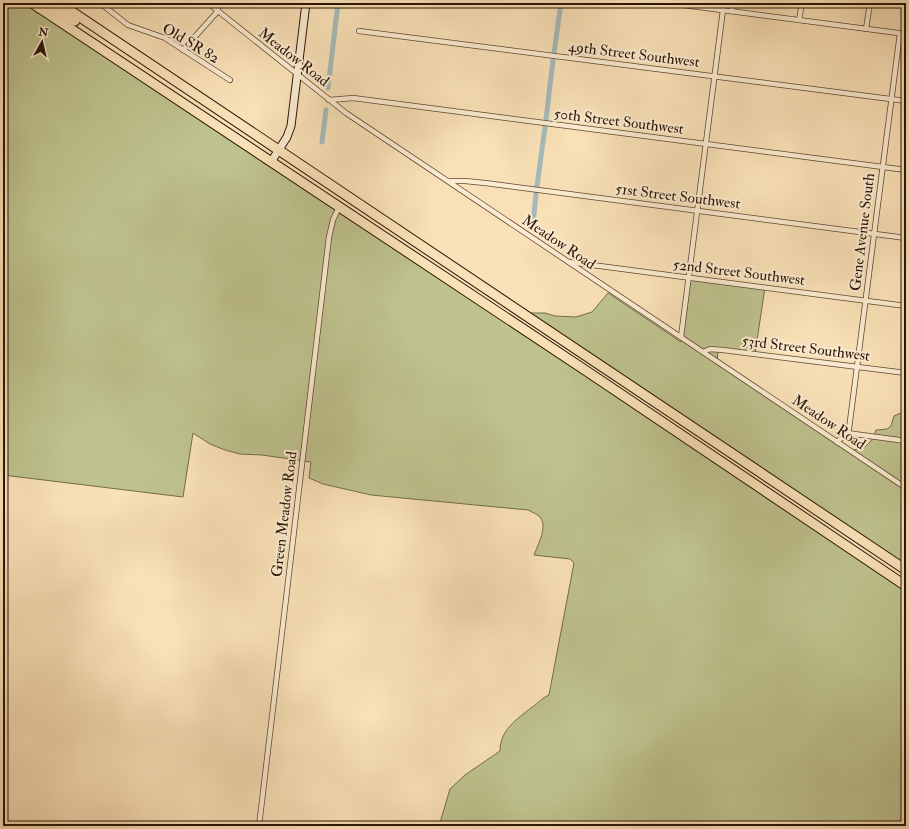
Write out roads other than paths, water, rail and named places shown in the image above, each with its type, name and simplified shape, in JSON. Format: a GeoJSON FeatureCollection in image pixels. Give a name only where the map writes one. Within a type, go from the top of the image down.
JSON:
{"type":"FeatureCollection","features":[{"type":"Feature","properties":{"kind":"highway"},"geometry":{"type":"LineString","coordinates":[[59,3],[906,570]]}},
{"type":"Feature","properties":{"kind":"highway"},"geometry":{"type":"LineString","coordinates":[[36,5],[47,5],[56,9],[113,46],[128,50]]}},
{"type":"Feature","properties":{"kind":"highway"},"geometry":{"type":"LineString","coordinates":[[36,5],[588,372],[906,586]]}},
{"type":"Feature","properties":{"kind":"highway"},"geometry":{"type":"LineString","coordinates":[[806,520],[814,508]]}},
{"type":"Feature","properties":{"kind":"street","name":"Old SR 82"},"geometry":{"type":"LineString","coordinates":[[100,3],[128,26],[165,38],[230,80]]}},
{"type":"Feature","properties":{"kind":"street","name":"Meadow Road"},"geometry":{"type":"LineString","coordinates":[[208,3],[346,113],[906,488]]}},
{"type":"Feature","properties":{"kind":"street"},"geometry":{"type":"LineString","coordinates":[[183,50],[218,11],[218,3]]}},
{"type":"Feature","properties":{"kind":"street"},"geometry":{"type":"LineString","coordinates":[[271,162],[287,137],[290,126],[306,3]]}},
{"type":"Feature","properties":{"kind":"street"},"geometry":{"type":"LineString","coordinates":[[668,3],[906,34]]}},
{"type":"Feature","properties":{"kind":"street"},"geometry":{"type":"LineString","coordinates":[[732,11],[733,3]]}},
{"type":"Feature","properties":{"kind":"street"},"geometry":{"type":"LineString","coordinates":[[799,20],[802,3]]}},
{"type":"Feature","properties":{"kind":"street"},"geometry":{"type":"LineString","coordinates":[[866,29],[870,3]]}},
{"type":"Feature","properties":{"kind":"street"},"geometry":{"type":"LineString","coordinates":[[681,337],[723,10]]}},
{"type":"Feature","properties":{"kind":"street","name":"49th Street Southwest"},"geometry":{"type":"LineString","coordinates":[[358,31],[906,101]]}},
{"type":"Feature","properties":{"kind":"street","name":"Gene Avenue South"},"geometry":{"type":"LineString","coordinates":[[847,433],[849,428],[866,301],[900,33]]}},
{"type":"Feature","properties":{"kind":"street","name":"50th Street Southwest"},"geometry":{"type":"LineString","coordinates":[[329,100],[353,98],[906,170]]}},
{"type":"Feature","properties":{"kind":"street","name":"51st Street Southwest"},"geometry":{"type":"LineString","coordinates":[[448,181],[485,183],[906,238]]}},
{"type":"Feature","properties":{"kind":"street","name":"Green Meadow Road"},"geometry":{"type":"LineString","coordinates":[[259,826],[314,376],[329,237],[338,207]]}},
{"type":"Feature","properties":{"kind":"street","name":"52nd Street Southwest"},"geometry":{"type":"LineString","coordinates":[[568,262],[906,306]]}},
{"type":"Feature","properties":{"kind":"street","name":"53rd Street Southwest"},"geometry":{"type":"LineString","coordinates":[[703,352],[710,349],[906,373]]}},
{"type":"Feature","properties":{"kind":"street"},"geometry":{"type":"LineString","coordinates":[[837,442],[847,433],[906,441]]}},
{"type":"Feature","properties":{"kind":"waterway"},"geometry":{"type":"LineString","coordinates":[[328,88],[338,3]]}},
{"type":"Feature","properties":{"kind":"waterway"},"geometry":{"type":"LineString","coordinates":[[554,53],[561,3]]}},
{"type":"Feature","properties":{"kind":"waterway"},"geometry":{"type":"LineString","coordinates":[[546,119],[553,60]]}},
{"type":"Feature","properties":{"kind":"waterway"},"geometry":{"type":"LineString","coordinates":[[322,142],[326,110]]}},
{"type":"Feature","properties":{"kind":"waterway"},"geometry":{"type":"LineString","coordinates":[[537,186],[545,127]]}},
{"type":"Feature","properties":{"kind":"waterway"},"geometry":{"type":"LineString","coordinates":[[533,224],[536,194]]}}]}
